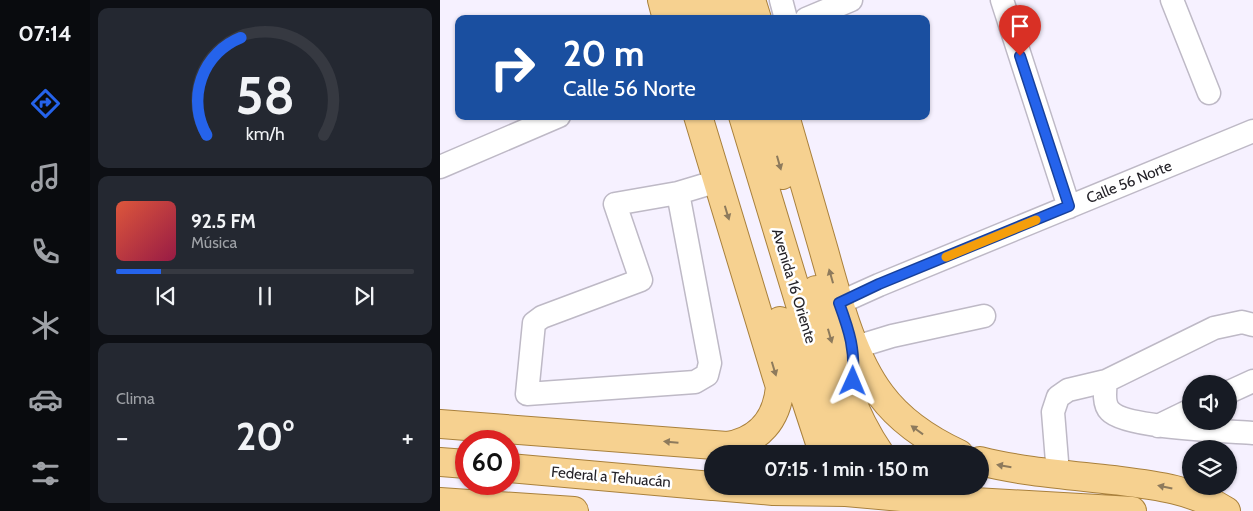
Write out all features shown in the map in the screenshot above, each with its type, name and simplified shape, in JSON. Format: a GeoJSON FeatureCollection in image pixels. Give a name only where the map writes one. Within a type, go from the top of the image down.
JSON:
{"type":"FeatureCollection","features":[{"type":"Feature","properties":{"kind":"main road"},"geometry":{"type":"LineString","coordinates":[[662,0],[666,15]]}},
{"type":"Feature","properties":{"kind":"main road"},"geometry":{"type":"LineString","coordinates":[[684,0],[688,15]]}},
{"type":"Feature","properties":{"kind":"main road"},"geometry":{"type":"LineString","coordinates":[[708,0],[712,15]]}},
{"type":"Feature","properties":{"kind":"main road"},"geometry":{"type":"LineString","coordinates":[[731,0],[735,15]]}},
{"type":"Feature","properties":{"kind":"main road"},"geometry":{"type":"LineString","coordinates":[[751,0],[756,15]]}},
{"type":"Feature","properties":{"kind":"main road"},"geometry":{"type":"LineString","coordinates":[[440,424],[727,446],[738,444],[762,431],[770,420],[779,399],[780,387],[699,120]]}},
{"type":"Feature","properties":{"kind":"main road","name":"Avenida 16 Oriente"},"geometry":{"type":"LineString","coordinates":[[719,120],[790,354],[820,443]]}},
{"type":"Feature","properties":{"kind":"main road"},"geometry":{"type":"LineString","coordinates":[[765,120],[869,377],[881,396],[896,412],[925,436],[942,445]]}},
{"type":"Feature","properties":{"kind":"main road"},"geometry":{"type":"LineString","coordinates":[[765,120],[834,351],[850,397],[866,432],[874,445]]}},
{"type":"Feature","properties":{"kind":"main road","name":"Avenida 16 Oriente"},"geometry":{"type":"LineString","coordinates":[[765,120],[820,443]]}},
{"type":"Feature","properties":{"kind":"main road"},"geometry":{"type":"LineString","coordinates":[[820,443],[850,397],[854,365],[854,342]]}},
{"type":"Feature","properties":{"kind":"main road"},"geometry":{"type":"LineString","coordinates":[[440,446],[455,447]]}},
{"type":"Feature","properties":{"kind":"main road"},"geometry":{"type":"LineString","coordinates":[[520,453],[704,467]]}},
{"type":"Feature","properties":{"kind":"main road"},"geometry":{"type":"LineString","coordinates":[[440,462],[455,463]]}},
{"type":"Feature","properties":{"kind":"main road"},"geometry":{"type":"LineString","coordinates":[[989,462],[1058,474],[1163,486],[1212,502],[1226,511]]}},
{"type":"Feature","properties":{"kind":"main road","name":"Federal a Tehuacán"},"geometry":{"type":"LineString","coordinates":[[520,469],[704,485]]}},
{"type":"Feature","properties":{"kind":"main road"},"geometry":{"type":"LineString","coordinates":[[782,495],[803,511]]}},
{"type":"Feature","properties":{"kind":"main road","name":"Federal a Tehuacán"},"geometry":{"type":"LineString","coordinates":[[832,495],[1132,511]]}},
{"type":"Feature","properties":{"kind":"main road"},"geometry":{"type":"LineString","coordinates":[[440,502],[563,511]]}},
{"type":"Feature","properties":{"kind":"street"},"geometry":{"type":"LineString","coordinates":[[780,0],[785,15]]}},
{"type":"Feature","properties":{"kind":"street"},"geometry":{"type":"LineString","coordinates":[[815,15],[851,0]]}},
{"type":"Feature","properties":{"kind":"street"},"geometry":{"type":"LineString","coordinates":[[1002,0],[1069,206]]}},
{"type":"Feature","properties":{"kind":"street"},"geometry":{"type":"LineString","coordinates":[[1172,0],[1208,93]]}},
{"type":"Feature","properties":{"kind":"street"},"geometry":{"type":"LineString","coordinates":[[440,167],[550,120]]}},
{"type":"Feature","properties":{"kind":"street","name":"Calle 56 Norte"},"geometry":{"type":"LineString","coordinates":[[839,303],[879,284],[1253,131]]}},
{"type":"Feature","properties":{"kind":"street"},"geometry":{"type":"LineString","coordinates":[[524,430],[534,323],[542,316],[641,280],[615,204],[678,194],[718,181]]}},
{"type":"Feature","properties":{"kind":"street"},"geometry":{"type":"LineString","coordinates":[[527,394],[695,382],[707,375],[710,362],[678,194]]}},
{"type":"Feature","properties":{"kind":"street"},"geometry":{"type":"LineString","coordinates":[[854,342],[892,336],[984,316]]}},
{"type":"Feature","properties":{"kind":"street"},"geometry":{"type":"LineString","coordinates":[[1058,474],[1053,412],[1058,397],[1068,390],[1106,381],[1214,328],[1242,322],[1253,325]]}},
{"type":"Feature","properties":{"kind":"street"},"geometry":{"type":"LineString","coordinates":[[1106,381],[1105,401],[1109,411],[1118,416],[1158,426],[1253,433]]}},
{"type":"Feature","properties":{"kind":"street"},"geometry":{"type":"LineString","coordinates":[[1237,388],[1253,381]]}},
{"type":"Feature","properties":{"kind":"street"},"geometry":{"type":"LineString","coordinates":[[1158,426],[1182,414]]}},
{"type":"Feature","properties":{"kind":"slow traffic"},"geometry":{"type":"LineString","coordinates":[[946,257],[1036,220]]}},
{"type":"Feature","properties":{"kind":"route"},"geometry":{"type":"LineString","coordinates":[[853,381],[854,365],[851,336],[839,303],[879,284],[1069,206],[1020,56]]}}]}
